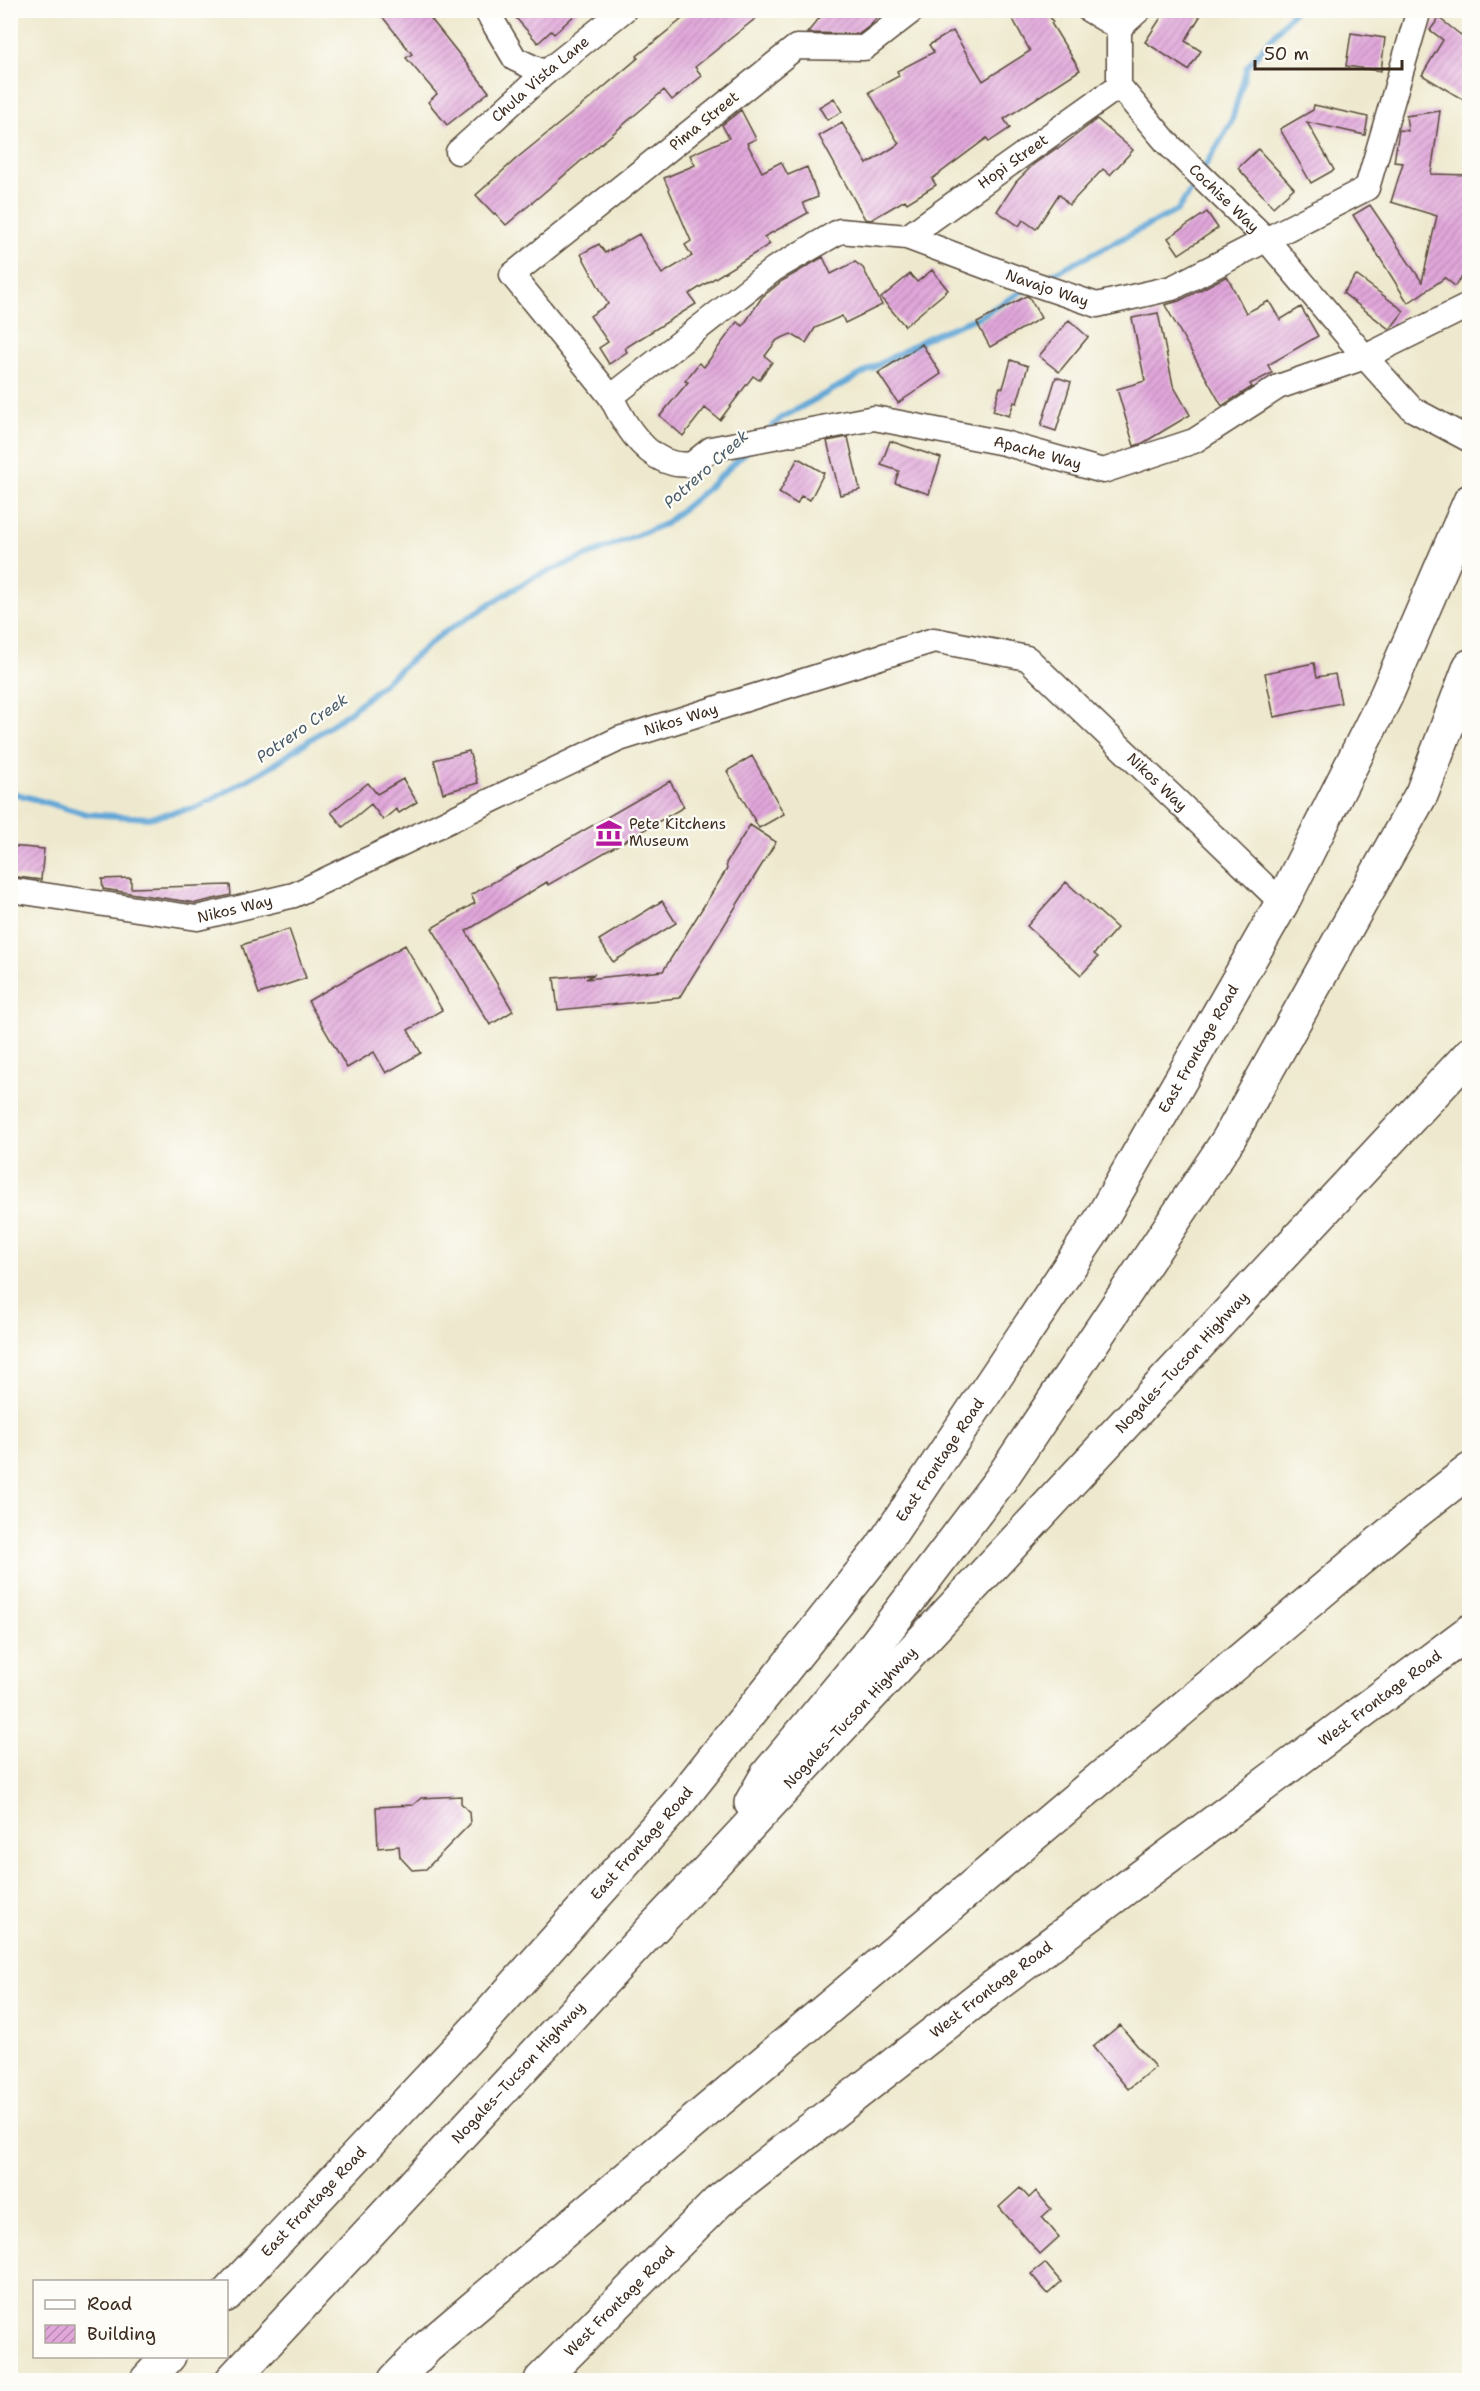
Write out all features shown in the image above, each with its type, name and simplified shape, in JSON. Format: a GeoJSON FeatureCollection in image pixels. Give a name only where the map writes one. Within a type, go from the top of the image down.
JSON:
{"type":"FeatureCollection","features":[{"type":"Feature","properties":{"kind":"main road","name":"East Frontage Road"},"geometry":{"type":"LineString","coordinates":[[228,2293],[478,2026],[678,1803],[881,1548],[1100,1221],[1282,903],[1386,696],[1470,501]]}},
{"type":"Feature","properties":{"kind":"main road"},"geometry":{"type":"LineString","coordinates":[[722,1855],[766,1775],[875,1645],[1001,1479],[1228,1140],[1422,793],[1470,666]]}},
{"type":"Feature","properties":{"kind":"main road","name":"Nogales–Tucson Highway"},"geometry":{"type":"LineString","coordinates":[[232,2380],[1470,1054]]}},
{"type":"Feature","properties":{"kind":"main road"},"geometry":{"type":"LineString","coordinates":[[395,2380],[427,2347],[1406,1520],[1470,1462]]}},
{"type":"Feature","properties":{"kind":"main road"},"geometry":{"type":"LineString","coordinates":[[1406,1520],[1470,1470]]}},
{"type":"Feature","properties":{"kind":"main road","name":"West Frontage Road"},"geometry":{"type":"LineString","coordinates":[[541,2380],[718,2202],[980,1997],[1470,1631]]}},
{"type":"Feature","properties":{"kind":"main road"},"geometry":{"type":"LineString","coordinates":[[147,2380],[167,2358]]}},
{"type":"Feature","properties":{"kind":"street"},"geometry":{"type":"LineString","coordinates":[[486,10],[515,59],[545,73]]}},
{"type":"Feature","properties":{"kind":"street","name":"Chula Vista Lane"},"geometry":{"type":"LineString","coordinates":[[458,152],[545,73],[624,10]]}},
{"type":"Feature","properties":{"kind":"street","name":"Pima Street"},"geometry":{"type":"LineString","coordinates":[[512,276],[796,47],[864,48],[913,10]]}},
{"type":"Feature","properties":{"kind":"street"},"geometry":{"type":"LineString","coordinates":[[1089,10],[1119,28]]}},
{"type":"Feature","properties":{"kind":"street"},"geometry":{"type":"LineString","coordinates":[[1119,86],[1119,28],[1139,10]]}},
{"type":"Feature","properties":{"kind":"street","name":"Navajo Way"},"geometry":{"type":"LineString","coordinates":[[611,397],[774,269],[840,231],[907,237],[1097,305],[1172,288],[1367,188],[1419,10]]}},
{"type":"Feature","properties":{"kind":"street","name":"Cochise Way"},"geometry":{"type":"LineString","coordinates":[[1119,86],[1168,144],[1266,239],[1412,410],[1470,440]]}},
{"type":"Feature","properties":{"kind":"street","name":"Hopi Street"},"geometry":{"type":"LineString","coordinates":[[907,237],[1119,86]]}},
{"type":"Feature","properties":{"kind":"street","name":"Apache Way"},"geometry":{"type":"LineString","coordinates":[[512,276],[611,397],[620,416],[649,452],[671,463],[691,465],[711,449],[726,448],[775,436],[874,418],[1004,443],[1103,471],[1194,441],[1278,387],[1365,357],[1470,305]]}},
{"type":"Feature","properties":{"kind":"street","name":"Nikos Way"},"geometry":{"type":"LineString","coordinates":[[10,890],[197,918],[294,895],[619,739],[934,640],[1027,658],[1282,903]]}},
{"type":"Feature","properties":{"kind":"building"},"geometry":{"type":"Polygon","coordinates":[[[377,10],[424,10],[489,92],[447,125],[428,102],[437,94],[406,58],[412,54],[377,10]]]}},
{"type":"Feature","properties":{"kind":"building"},"geometry":{"type":"Polygon","coordinates":[[[509,10],[580,10],[554,34],[551,31],[538,43],[509,10]]]}},
{"type":"Feature","properties":{"kind":"building"},"geometry":{"type":"Polygon","coordinates":[[[693,10],[766,10],[695,67],[702,76],[672,100],[664,90],[506,225],[476,195],[517,158],[693,10]]]}},
{"type":"Feature","properties":{"kind":"building"},"geometry":{"type":"Polygon","coordinates":[[[826,10],[882,10],[871,25],[859,34],[807,33],[826,10]]]}},
{"type":"Feature","properties":{"kind":"building"},"geometry":{"type":"Polygon","coordinates":[[[1008,10],[1046,10],[1053,22],[1051,23],[1080,70],[1004,119],[1010,128],[989,142],[987,138],[932,179],[936,185],[907,203],[905,200],[871,220],[865,219],[819,136],[842,123],[867,164],[899,144],[869,92],[899,76],[897,71],[934,52],[929,45],[953,31],[983,81],[1030,51],[1008,10]]]}},
{"type":"Feature","properties":{"kind":"building"},"geometry":{"type":"Polygon","coordinates":[[[1166,10],[1204,10],[1185,41],[1201,51],[1188,70],[1145,42],[1166,10]]]}},
{"type":"Feature","properties":{"kind":"building"},"geometry":{"type":"Polygon","coordinates":[[[1439,18],[1470,42],[1470,104],[1422,75],[1443,40],[1430,30],[1439,18]]]}},
{"type":"Feature","properties":{"kind":"building"},"geometry":{"type":"Polygon","coordinates":[[[1351,33],[1385,38],[1381,71],[1346,66],[1351,33]]]}},
{"type":"Feature","properties":{"kind":"building"},"geometry":{"type":"Polygon","coordinates":[[[834,98],[842,112],[827,120],[819,107],[834,98]]]}},
{"type":"Feature","properties":{"kind":"building"},"geometry":{"type":"Polygon","coordinates":[[[1314,105],[1368,117],[1365,135],[1307,122],[1334,170],[1311,183],[1280,129],[1313,110],[1314,105]]]}},
{"type":"Feature","properties":{"kind":"building"},"geometry":{"type":"Polygon","coordinates":[[[741,110],[756,139],[747,143],[762,172],[781,162],[788,175],[807,167],[818,197],[803,203],[808,213],[764,237],[770,244],[689,294],[696,304],[625,348],[627,352],[609,364],[599,348],[608,342],[590,316],[608,304],[581,254],[599,244],[605,253],[639,234],[662,274],[692,256],[685,245],[691,241],[664,178],[695,165],[690,155],[729,138],[722,125],[741,110]]]}},
{"type":"Feature","properties":{"kind":"building"},"geometry":{"type":"Polygon","coordinates":[[[1440,111],[1431,174],[1470,175],[1470,267],[1455,286],[1445,278],[1408,303],[1353,215],[1370,205],[1422,282],[1437,216],[1391,202],[1403,163],[1394,162],[1399,130],[1408,131],[1406,116],[1440,111]]]}},
{"type":"Feature","properties":{"kind":"building"},"geometry":{"type":"Polygon","coordinates":[[[1097,119],[1133,150],[1110,175],[1103,169],[1069,205],[1059,194],[1036,229],[1023,220],[1019,226],[997,211],[1016,182],[1034,164],[1097,119]]]}},
{"type":"Feature","properties":{"kind":"building"},"geometry":{"type":"Polygon","coordinates":[[[1258,149],[1294,188],[1273,207],[1238,168],[1258,149]]]}},
{"type":"Feature","properties":{"kind":"building"},"geometry":{"type":"Polygon","coordinates":[[[1207,212],[1218,228],[1179,254],[1168,238],[1207,212]]]}},
{"type":"Feature","properties":{"kind":"building"},"geometry":{"type":"Polygon","coordinates":[[[823,257],[831,274],[855,262],[863,268],[882,305],[845,323],[842,316],[815,328],[806,343],[791,334],[777,340],[765,356],[772,362],[759,380],[753,376],[720,420],[705,408],[683,436],[660,416],[688,382],[685,381],[699,363],[704,367],[737,322],[743,326],[762,297],[782,281],[823,257]]]}},
{"type":"Feature","properties":{"kind":"building"},"geometry":{"type":"Polygon","coordinates":[[[932,270],[948,290],[905,326],[881,298],[910,274],[917,282],[932,270]]]}},
{"type":"Feature","properties":{"kind":"building"},"geometry":{"type":"Polygon","coordinates":[[[1356,275],[1404,311],[1391,328],[1389,329],[1343,293],[1356,275]]]}},
{"type":"Feature","properties":{"kind":"building"},"geometry":{"type":"Polygon","coordinates":[[[1227,276],[1246,313],[1269,301],[1280,320],[1301,307],[1318,336],[1268,365],[1272,373],[1250,384],[1252,387],[1222,406],[1165,305],[1179,301],[1227,276]]]}},
{"type":"Feature","properties":{"kind":"building"},"geometry":{"type":"Polygon","coordinates":[[[1026,296],[1029,297],[1041,318],[990,347],[977,323],[1026,296]]]}},
{"type":"Feature","properties":{"kind":"building"},"geometry":{"type":"Polygon","coordinates":[[[1158,313],[1173,385],[1190,415],[1134,446],[1117,389],[1145,381],[1132,318],[1158,313]]]}},
{"type":"Feature","properties":{"kind":"building"},"geometry":{"type":"Polygon","coordinates":[[[1069,320],[1088,337],[1059,372],[1039,356],[1069,320]]]}},
{"type":"Feature","properties":{"kind":"building"},"geometry":{"type":"Polygon","coordinates":[[[922,344],[941,374],[898,403],[878,373],[922,344]]]}},
{"type":"Feature","properties":{"kind":"building"},"geometry":{"type":"Polygon","coordinates":[[[1011,360],[1028,366],[1017,403],[1014,402],[1009,416],[993,411],[1011,360]]]}},
{"type":"Feature","properties":{"kind":"building"},"geometry":{"type":"Polygon","coordinates":[[[1056,377],[1071,382],[1056,431],[1041,426],[1056,377]]]}},
{"type":"Feature","properties":{"kind":"building"},"geometry":{"type":"Polygon","coordinates":[[[848,437],[860,490],[840,495],[827,441],[848,437]]]}},
{"type":"Feature","properties":{"kind":"building"},"geometry":{"type":"Polygon","coordinates":[[[890,441],[941,458],[929,494],[895,483],[899,471],[881,465],[890,441]]]}},
{"type":"Feature","properties":{"kind":"building"},"geometry":{"type":"Polygon","coordinates":[[[798,458],[824,473],[810,500],[801,496],[797,504],[779,493],[798,458]]]}},
{"type":"Feature","properties":{"kind":"building"},"geometry":{"type":"Polygon","coordinates":[[[1314,663],[1317,677],[1335,674],[1341,703],[1274,717],[1265,673],[1314,663]]]}},
{"type":"Feature","properties":{"kind":"building"},"geometry":{"type":"Polygon","coordinates":[[[469,751],[478,783],[443,793],[434,760],[469,751]]]}},
{"type":"Feature","properties":{"kind":"building"},"geometry":{"type":"Polygon","coordinates":[[[752,756],[784,814],[759,828],[727,771],[752,756]]]}},
{"type":"Feature","properties":{"kind":"building"},"geometry":{"type":"Polygon","coordinates":[[[403,779],[417,802],[399,813],[396,809],[383,820],[371,804],[343,827],[331,812],[368,783],[377,794],[403,779]]]}},
{"type":"Feature","properties":{"kind":"building"},"geometry":{"type":"Polygon","coordinates":[[[670,781],[684,807],[548,885],[547,882],[466,931],[513,1011],[490,1025],[432,928],[475,903],[471,895],[670,781]]]}},
{"type":"Feature","properties":{"kind":"building"},"geometry":{"type":"Polygon","coordinates":[[[750,825],[776,842],[679,998],[558,1010],[554,978],[595,974],[586,979],[663,971],[727,869],[726,863],[750,825]]]}},
{"type":"Feature","properties":{"kind":"building"},"geometry":{"type":"Polygon","coordinates":[[[10,846],[44,849],[41,880],[10,876],[10,846]]]}},
{"type":"Feature","properties":{"kind":"building"},"geometry":{"type":"Polygon","coordinates":[[[131,878],[131,888],[230,885],[231,895],[196,903],[103,889],[102,879],[131,878]]]}},
{"type":"Feature","properties":{"kind":"building"},"geometry":{"type":"Polygon","coordinates":[[[1066,882],[1117,928],[1094,954],[1098,957],[1081,975],[1027,926],[1066,882]]]}},
{"type":"Feature","properties":{"kind":"building"},"geometry":{"type":"Polygon","coordinates":[[[662,901],[676,923],[613,962],[599,940],[662,901]]]}},
{"type":"Feature","properties":{"kind":"building"},"geometry":{"type":"Polygon","coordinates":[[[289,929],[306,978],[259,994],[242,945],[289,929]]]}},
{"type":"Feature","properties":{"kind":"building"},"geometry":{"type":"Polygon","coordinates":[[[405,945],[442,1010],[408,1030],[421,1053],[386,1073],[374,1052],[347,1068],[308,1001],[405,945]]]}},
{"type":"Feature","properties":{"kind":"building"},"geometry":{"type":"Polygon","coordinates":[[[461,1796],[461,1803],[469,1812],[470,1824],[426,1869],[412,1870],[400,1857],[399,1846],[378,1848],[376,1807],[413,1805],[421,1798],[461,1796]]]}},
{"type":"Feature","properties":{"kind":"building"},"geometry":{"type":"Polygon","coordinates":[[[1120,2025],[1155,2067],[1128,2089],[1093,2047],[1120,2025]]]}},
{"type":"Feature","properties":{"kind":"building"},"geometry":{"type":"Polygon","coordinates":[[[1020,2188],[1029,2198],[1036,2191],[1051,2209],[1042,2217],[1059,2237],[1040,2254],[999,2207],[1020,2188]]]}},
{"type":"Feature","properties":{"kind":"building"},"geometry":{"type":"Polygon","coordinates":[[[1045,2263],[1061,2282],[1048,2294],[1031,2274],[1045,2263]]]}},
{"type":"Feature","properties":{"kind":"waterway","name":"Potrero Creek"},"geometry":{"type":"LineString","coordinates":[[1202,171],[1231,123],[1247,67],[1295,10]]}},
{"type":"Feature","properties":{"kind":"waterway","name":"Potrero Creek"},"geometry":{"type":"LineString","coordinates":[[1043,279],[1178,210],[1197,180]]}},
{"type":"Feature","properties":{"kind":"waterway","name":"Potrero Creek"},"geometry":{"type":"LineString","coordinates":[[770,429],[781,418],[933,335],[979,317],[1026,289]]}},
{"type":"Feature","properties":{"kind":"waterway","name":"Potrero Creek"},"geometry":{"type":"LineString","coordinates":[[10,792],[86,814],[148,818],[198,807],[270,767],[350,712],[440,635],[532,578],[665,524],[748,450]]}},
{"type":"Feature","properties":{"kind":"place","name":"Pete Kitchens Museum"},"geometry":{"type":"Point","coordinates":[609,833]}}]}
